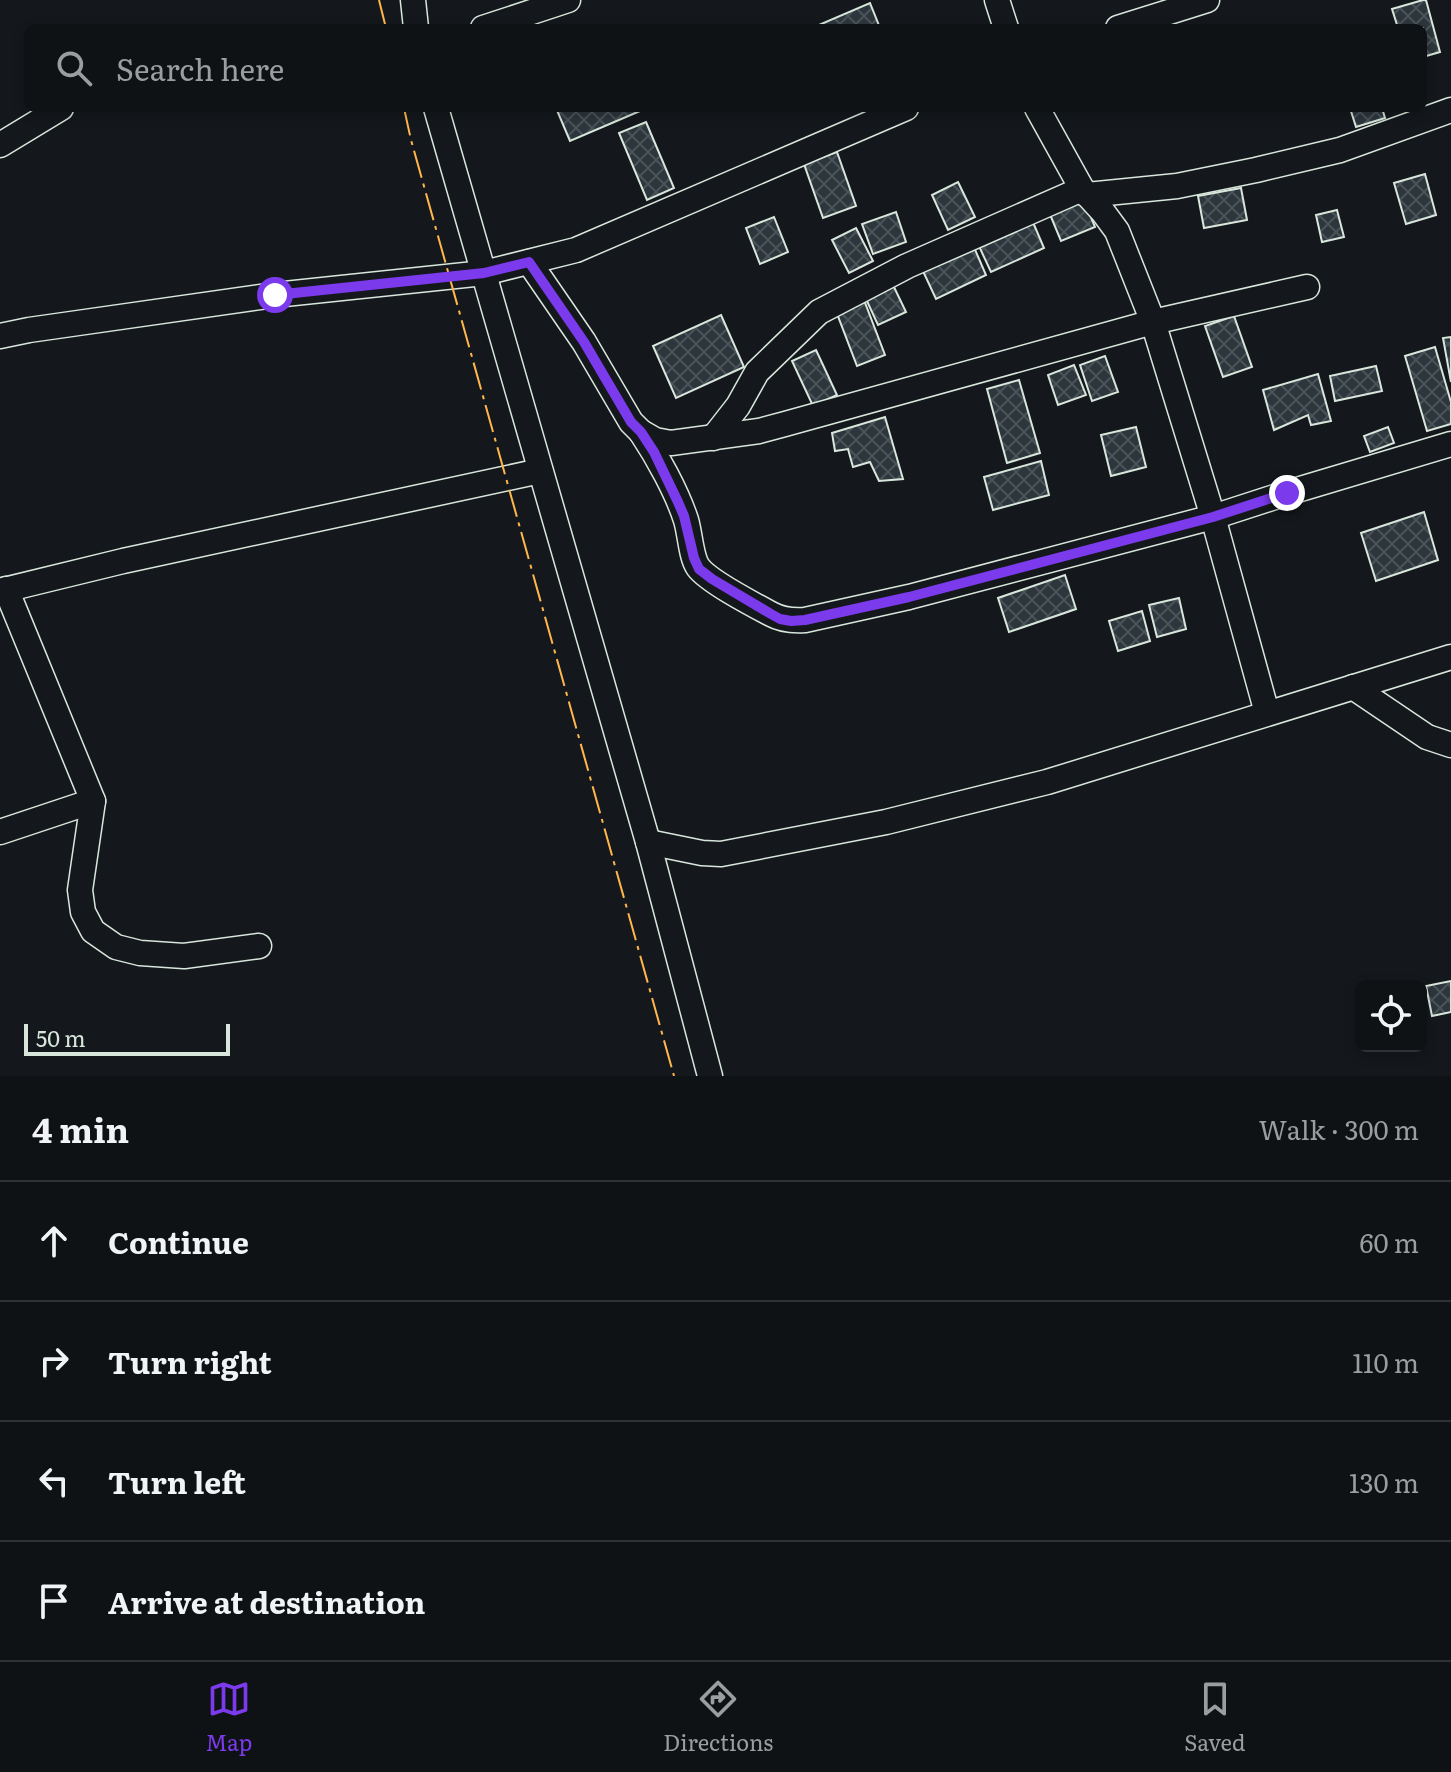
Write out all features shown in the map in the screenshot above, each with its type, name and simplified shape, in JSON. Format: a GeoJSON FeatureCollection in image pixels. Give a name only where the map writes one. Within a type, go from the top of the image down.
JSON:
{"type":"FeatureCollection","features":[{"type":"Feature","properties":{"kind":"street"},"geometry":{"type":"LineString","coordinates":[[413,0],[416,24]]}},
{"type":"Feature","properties":{"kind":"street"},"geometry":{"type":"LineString","coordinates":[[495,24],[568,0]]}},
{"type":"Feature","properties":{"kind":"street"},"geometry":{"type":"LineString","coordinates":[[997,0],[1005,24]]}},
{"type":"Feature","properties":{"kind":"street"},"geometry":{"type":"LineString","coordinates":[[1131,24],[1207,0]]}},
{"type":"Feature","properties":{"kind":"street"},"geometry":{"type":"LineString","coordinates":[[713,438],[738,406],[757,372],[819,312],[907,266],[1085,192],[1177,186],[1256,170],[1340,150],[1451,110]]}},
{"type":"Feature","properties":{"kind":"street"},"geometry":{"type":"LineString","coordinates":[[0,145],[54,112]]}},
{"type":"Feature","properties":{"kind":"street"},"geometry":{"type":"LineString","coordinates":[[437,112],[648,842],[710,1076]]}},
{"type":"Feature","properties":{"kind":"street"},"geometry":{"type":"LineString","coordinates":[[0,336],[275,295],[484,273],[529,262],[576,250],[897,112]]}},
{"type":"Feature","properties":{"kind":"street"},"geometry":{"type":"LineString","coordinates":[[1039,112],[1085,192],[1117,231],[1153,322],[1213,517],[1267,713]]}},
{"type":"Feature","properties":{"kind":"street"},"geometry":{"type":"LineString","coordinates":[[529,262],[584,342],[631,422],[654,452],[684,516],[699,569],[780,619],[805,620],[909,597],[1213,517],[1451,444]]}},
{"type":"Feature","properties":{"kind":"street"},"geometry":{"type":"LineString","coordinates":[[641,432],[655,440],[671,443],[759,431],[1153,322],[1307,287]]}},
{"type":"Feature","properties":{"kind":"street"},"geometry":{"type":"LineString","coordinates":[[259,946],[184,956],[140,953],[116,947],[93,931],[83,912],[80,890],[93,801],[3,590],[540,471]]}},
{"type":"Feature","properties":{"kind":"street"},"geometry":{"type":"LineString","coordinates":[[648,842],[721,854],[886,822],[1047,782],[1451,657]]}},
{"type":"Feature","properties":{"kind":"street"},"geometry":{"type":"LineString","coordinates":[[1353,687],[1427,737],[1451,745]]}},
{"type":"Feature","properties":{"kind":"street"},"geometry":{"type":"LineString","coordinates":[[0,832],[93,801]]}},
{"type":"Feature","properties":{"kind":"building"},"geometry":{"type":"Polygon","coordinates":[[[1426,0],[1440,52],[1427,56],[1427,24],[1397,24],[1392,9],[1426,0]]]}},
{"type":"Feature","properties":{"kind":"building"},"geometry":{"type":"Polygon","coordinates":[[[870,3],[878,24],[821,24],[870,3]]]}},
{"type":"Feature","properties":{"kind":"building"},"geometry":{"type":"Polygon","coordinates":[[[558,112],[638,112],[570,141],[558,112]]]}},
{"type":"Feature","properties":{"kind":"building"},"geometry":{"type":"Polygon","coordinates":[[[1351,112],[1383,112],[1385,118],[1356,127],[1351,112]]]}},
{"type":"Feature","properties":{"kind":"building"},"geometry":{"type":"Polygon","coordinates":[[[646,122],[674,188],[647,200],[619,133],[646,122]]]}},
{"type":"Feature","properties":{"kind":"building"},"geometry":{"type":"Polygon","coordinates":[[[837,152],[856,206],[823,218],[804,164],[837,152]]]}},
{"type":"Feature","properties":{"kind":"building"},"geometry":{"type":"Polygon","coordinates":[[[1425,174],[1436,215],[1406,224],[1394,183],[1425,174]]]}},
{"type":"Feature","properties":{"kind":"building"},"geometry":{"type":"Polygon","coordinates":[[[958,182],[975,217],[948,230],[932,195],[958,182]]]}},
{"type":"Feature","properties":{"kind":"building"},"geometry":{"type":"Polygon","coordinates":[[[1241,188],[1247,220],[1204,228],[1198,196],[1241,188]]]}},
{"type":"Feature","properties":{"kind":"building"},"geometry":{"type":"Polygon","coordinates":[[[1083,198],[1095,227],[1061,241],[1049,212],[1083,198]]]}},
{"type":"Feature","properties":{"kind":"building"},"geometry":{"type":"Polygon","coordinates":[[[1337,210],[1344,237],[1322,242],[1316,215],[1337,210]]]}},
{"type":"Feature","properties":{"kind":"building"},"geometry":{"type":"Polygon","coordinates":[[[896,212],[906,242],[873,254],[862,224],[896,212]]]}},
{"type":"Feature","properties":{"kind":"building"},"geometry":{"type":"Polygon","coordinates":[[[774,217],[788,252],[760,264],[746,228],[774,217]]]}},
{"type":"Feature","properties":{"kind":"building"},"geometry":{"type":"Polygon","coordinates":[[[1032,220],[1044,248],[991,272],[978,244],[1032,220]]]}},
{"type":"Feature","properties":{"kind":"building"},"geometry":{"type":"Polygon","coordinates":[[[856,228],[873,261],[849,273],[832,240],[856,228]]]}},
{"type":"Feature","properties":{"kind":"building"},"geometry":{"type":"Polygon","coordinates":[[[973,245],[986,275],[936,299],[922,269],[973,245]]]}},
{"type":"Feature","properties":{"kind":"building"},"geometry":{"type":"Polygon","coordinates":[[[893,285],[906,312],[878,325],[866,299],[893,285]]]}},
{"type":"Feature","properties":{"kind":"building"},"geometry":{"type":"Polygon","coordinates":[[[864,300],[885,355],[857,366],[836,311],[864,300]]]}},
{"type":"Feature","properties":{"kind":"building"},"geometry":{"type":"Polygon","coordinates":[[[721,315],[744,367],[676,398],[653,346],[721,315]]]}},
{"type":"Feature","properties":{"kind":"building"},"geometry":{"type":"Polygon","coordinates":[[[1234,316],[1252,367],[1223,377],[1205,326],[1234,316]]]}},
{"type":"Feature","properties":{"kind":"building"},"geometry":{"type":"Polygon","coordinates":[[[1451,337],[1451,382],[1443,338],[1451,337]]]}},
{"type":"Feature","properties":{"kind":"building"},"geometry":{"type":"Polygon","coordinates":[[[1435,347],[1451,402],[1451,424],[1427,431],[1405,356],[1435,347]]]}},
{"type":"Feature","properties":{"kind":"building"},"geometry":{"type":"Polygon","coordinates":[[[816,350],[837,395],[813,406],[792,361],[816,350]]]}},
{"type":"Feature","properties":{"kind":"building"},"geometry":{"type":"Polygon","coordinates":[[[1105,356],[1118,392],[1092,401],[1080,365],[1105,356]]]}},
{"type":"Feature","properties":{"kind":"building"},"geometry":{"type":"Polygon","coordinates":[[[1074,365],[1086,395],[1058,405],[1048,375],[1074,365]]]}},
{"type":"Feature","properties":{"kind":"building"},"geometry":{"type":"Polygon","coordinates":[[[1376,366],[1382,391],[1335,401],[1330,376],[1376,366]]]}},
{"type":"Feature","properties":{"kind":"building"},"geometry":{"type":"Polygon","coordinates":[[[1318,374],[1331,421],[1311,425],[1308,415],[1274,430],[1263,390],[1318,374]]]}},
{"type":"Feature","properties":{"kind":"building"},"geometry":{"type":"Polygon","coordinates":[[[1019,380],[1040,453],[1007,463],[987,389],[1019,380]]]}},
{"type":"Feature","properties":{"kind":"building"},"geometry":{"type":"Polygon","coordinates":[[[885,417],[903,479],[879,481],[870,462],[853,467],[848,449],[835,451],[832,433],[885,417]]]}},
{"type":"Feature","properties":{"kind":"building"},"geometry":{"type":"Polygon","coordinates":[[[1136,427],[1146,467],[1111,476],[1101,435],[1136,427]]]}},
{"type":"Feature","properties":{"kind":"building"},"geometry":{"type":"Polygon","coordinates":[[[1388,427],[1394,443],[1370,452],[1364,436],[1388,427]]]}},
{"type":"Feature","properties":{"kind":"building"},"geometry":{"type":"Polygon","coordinates":[[[1041,461],[1049,495],[993,510],[984,477],[1041,461]]]}},
{"type":"Feature","properties":{"kind":"building"},"geometry":{"type":"Polygon","coordinates":[[[1424,512],[1438,560],[1376,581],[1361,533],[1424,512]]]}},
{"type":"Feature","properties":{"kind":"building"},"geometry":{"type":"Polygon","coordinates":[[[1065,575],[1076,609],[1009,632],[998,598],[1065,575]]]}},
{"type":"Feature","properties":{"kind":"building"},"geometry":{"type":"Polygon","coordinates":[[[1179,598],[1186,629],[1157,637],[1149,605],[1179,598]]]}},
{"type":"Feature","properties":{"kind":"building"},"geometry":{"type":"Polygon","coordinates":[[[1142,611],[1150,641],[1118,651],[1109,621],[1142,611]]]}},
{"type":"Feature","properties":{"kind":"building"},"geometry":{"type":"Polygon","coordinates":[[[1451,981],[1451,1012],[1432,1016],[1427,986],[1451,981]]]}},
{"type":"Feature","properties":{"kind":"power"},"geometry":{"type":"LineString","coordinates":[[379,0],[385,24]]}},
{"type":"Feature","properties":{"kind":"power"},"geometry":{"type":"LineString","coordinates":[[405,112],[674,1076]]}},
{"type":"Feature","properties":{"kind":"route"},"geometry":{"type":"LineString","coordinates":[[275,295],[484,273],[529,262],[584,342],[631,422],[654,452],[684,516],[699,569],[780,619],[805,620],[909,597],[1213,517],[1287,493]]}}]}
